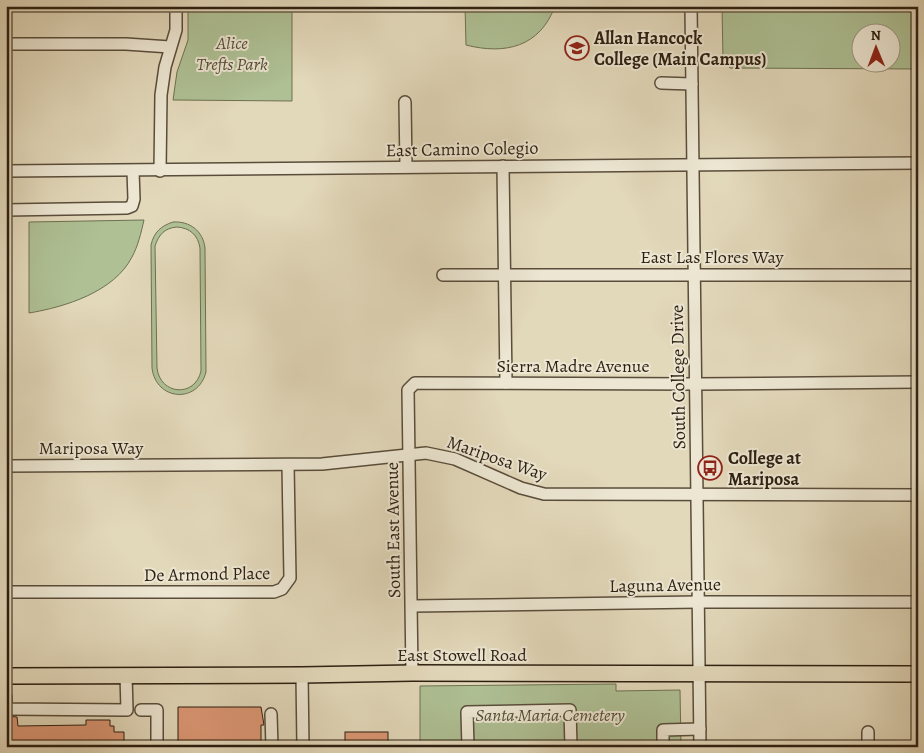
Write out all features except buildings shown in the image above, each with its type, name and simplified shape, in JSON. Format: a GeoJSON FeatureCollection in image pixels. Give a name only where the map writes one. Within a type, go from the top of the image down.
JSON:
{"type":"FeatureCollection","features":[{"type":"Feature","properties":{"kind":"main road","name":"East Stowell Road"},"geometry":{"type":"LineString","coordinates":[[6,676],[412,673],[918,674]]}},
{"type":"Feature","properties":{"kind":"street"},"geometry":{"type":"LineString","coordinates":[[160,171],[161,95],[165,67],[176,30],[176,6]]}},
{"type":"Feature","properties":{"kind":"street","name":"South College Drive"},"geometry":{"type":"LineString","coordinates":[[691,6],[700,747]]}},
{"type":"Feature","properties":{"kind":"street"},"geometry":{"type":"LineString","coordinates":[[6,44],[126,44],[170,47]]}},
{"type":"Feature","properties":{"kind":"street"},"geometry":{"type":"LineString","coordinates":[[660,83],[692,84]]}},
{"type":"Feature","properties":{"kind":"street"},"geometry":{"type":"LineString","coordinates":[[405,102],[406,167]]}},
{"type":"Feature","properties":{"kind":"street","name":"East Camino Colegio"},"geometry":{"type":"LineString","coordinates":[[6,171],[918,163]]}},
{"type":"Feature","properties":{"kind":"street"},"geometry":{"type":"LineString","coordinates":[[503,166],[506,274],[506,383]]}},
{"type":"Feature","properties":{"kind":"street"},"geometry":{"type":"LineString","coordinates":[[6,210],[127,208],[132,206],[134,199],[133,171]]}},
{"type":"Feature","properties":{"kind":"street","name":"East Las Flores Way"},"geometry":{"type":"LineString","coordinates":[[444,275],[918,275]]}},
{"type":"Feature","properties":{"kind":"street","name":"Sierra Madre Avenue"},"geometry":{"type":"LineString","coordinates":[[409,387],[415,383],[696,384],[918,382]]}},
{"type":"Feature","properties":{"kind":"street","name":"South East Avenue"},"geometry":{"type":"LineString","coordinates":[[409,387],[412,673]]}},
{"type":"Feature","properties":{"kind":"street","name":"Mariposa Way"},"geometry":{"type":"LineString","coordinates":[[6,466],[288,465],[349,462],[426,453],[454,458],[521,488],[544,494],[918,495]]}},
{"type":"Feature","properties":{"kind":"street","name":"De Armond Place"},"geometry":{"type":"LineString","coordinates":[[6,592],[274,592],[282,589],[290,578],[288,465]]}},
{"type":"Feature","properties":{"kind":"street","name":"Laguna Avenue"},"geometry":{"type":"LineString","coordinates":[[412,606],[698,602],[918,602]]}},
{"type":"Feature","properties":{"kind":"street"},"geometry":{"type":"LineString","coordinates":[[302,675],[303,747]]}},
{"type":"Feature","properties":{"kind":"street"},"geometry":{"type":"LineString","coordinates":[[6,696],[6,709],[127,710],[126,676]]}},
{"type":"Feature","properties":{"kind":"street"},"geometry":{"type":"LineString","coordinates":[[142,710],[157,710],[157,747]]}},
{"type":"Feature","properties":{"kind":"street"},"geometry":{"type":"LineString","coordinates":[[468,747],[468,712],[570,710],[571,747]]}},
{"type":"Feature","properties":{"kind":"street"},"geometry":{"type":"LineString","coordinates":[[271,714],[272,747]]}},
{"type":"Feature","properties":{"kind":"street"},"geometry":{"type":"LineString","coordinates":[[663,747],[663,730],[700,729]]}},
{"type":"Feature","properties":{"kind":"street"},"geometry":{"type":"LineString","coordinates":[[868,732],[868,747]]}},
{"type":"Feature","properties":{"kind":"green space","name":"Alice Trefts Park"},"geometry":{"type":"Polygon","coordinates":[[[188,6],[292,6],[292,101],[173,100],[177,72],[188,40],[188,6]]]}},
{"type":"Feature","properties":{"kind":"green space"},"geometry":{"type":"Polygon","coordinates":[[[465,6],[555,6],[540,31],[531,39],[520,45],[494,49],[466,45],[465,6]]]}},
{"type":"Feature","properties":{"kind":"green space"},"geometry":{"type":"Polygon","coordinates":[[[722,6],[918,6],[918,69],[902,69],[902,22],[852,22],[852,69],[730,68],[723,60],[722,6]]]}},
{"type":"Feature","properties":{"kind":"green space"},"geometry":{"type":"Polygon","coordinates":[[[144,220],[138,244],[132,257],[113,280],[101,289],[73,302],[29,313],[29,222],[144,220]]]}},
{"type":"Feature","properties":{"kind":"green space"},"geometry":{"type":"Polygon","coordinates":[[[179,222],[195,228],[202,237],[205,248],[206,372],[202,382],[195,390],[178,394],[169,392],[161,387],[155,379],[152,368],[151,245],[156,233],[169,224],[179,222]],[[177,227],[166,230],[158,238],[155,246],[157,368],[164,384],[178,390],[192,386],[198,380],[201,371],[200,248],[193,233],[177,227]]]}},
{"type":"Feature","properties":{"kind":"green space","name":"Santa Maria Cemetery"},"geometry":{"type":"Polygon","coordinates":[[[616,684],[616,691],[680,690],[681,747],[420,747],[420,686],[616,684]]]}},
{"type":"Feature","properties":{"kind":"place","name":"Allan Hancock College (Main Campus)"},"geometry":{"type":"Point","coordinates":[577,48]}},
{"type":"Feature","properties":{"kind":"place","name":"College at Mariposa"},"geometry":{"type":"Point","coordinates":[710,468]}}]}
